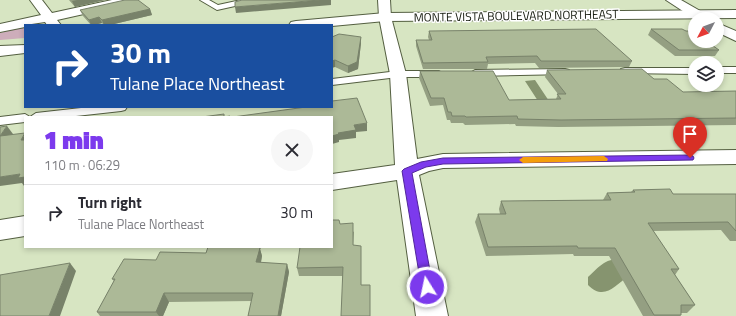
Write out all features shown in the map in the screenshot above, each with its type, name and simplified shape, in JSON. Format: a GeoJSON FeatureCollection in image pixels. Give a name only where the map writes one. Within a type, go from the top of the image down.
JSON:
{"type":"FeatureCollection","features":[{"type":"Feature","properties":{"kind":"street"},"geometry":{"type":"LineString","coordinates":[[36,0],[52,21]]}},
{"type":"Feature","properties":{"kind":"street"},"geometry":{"type":"LineString","coordinates":[[30,24],[52,21],[129,0]]}},
{"type":"Feature","properties":{"kind":"street"},"geometry":{"type":"LineString","coordinates":[[672,0],[692,12]]}},
{"type":"Feature","properties":{"kind":"street"},"geometry":{"type":"LineString","coordinates":[[385,9],[398,74],[407,171],[432,316]]}},
{"type":"Feature","properties":{"kind":"street","name":"MONTE VISTA BOULEVARD NORTHEAST"},"geometry":{"type":"LineString","coordinates":[[302,24],[385,9],[688,16]]}},
{"type":"Feature","properties":{"kind":"street","name":"MONTE VISTA BOULEVARD NORTHEAST"},"geometry":{"type":"LineString","coordinates":[[724,15],[736,14]]}},
{"type":"Feature","properties":{"kind":"street"},"geometry":{"type":"LineString","coordinates":[[0,28],[24,25]]}},
{"type":"Feature","properties":{"kind":"street"},"geometry":{"type":"LineString","coordinates":[[724,30],[736,38]]}},
{"type":"Feature","properties":{"kind":"street"},"geometry":{"type":"LineString","coordinates":[[0,51],[24,49]]}},
{"type":"Feature","properties":{"kind":"street"},"geometry":{"type":"LineString","coordinates":[[333,182],[407,171],[424,164],[443,161],[736,157]]}},
{"type":"Feature","properties":{"kind":"street"},"geometry":{"type":"LineString","coordinates":[[0,230],[24,226]]}},
{"type":"Feature","properties":{"kind":"lane"},"geometry":{"type":"LineString","coordinates":[[204,0],[217,8],[250,0]]}},
{"type":"Feature","properties":{"kind":"lane"},"geometry":{"type":"LineString","coordinates":[[724,70],[736,70]]}},
{"type":"Feature","properties":{"kind":"lane"},"geometry":{"type":"LineString","coordinates":[[617,72],[688,71]]}},
{"type":"Feature","properties":{"kind":"lane"},"geometry":{"type":"LineString","coordinates":[[468,73],[578,72]]}},
{"type":"Feature","properties":{"kind":"lane"},"geometry":{"type":"LineString","coordinates":[[333,82],[398,74],[452,74]]}},
{"type":"Feature","properties":{"kind":"lane"},"geometry":{"type":"LineString","coordinates":[[44,116],[112,108]]}},
{"type":"Feature","properties":{"kind":"lane"},"geometry":{"type":"LineString","coordinates":[[0,121],[24,118]]}},
{"type":"Feature","properties":{"kind":"shaded area"},"geometry":{"type":"Polygon","coordinates":[[[24,27],[24,38],[0,40],[0,33],[24,27]]]}},
{"type":"Feature","properties":{"kind":"shaded area"},"geometry":{"type":"Polygon","coordinates":[[[535,80],[549,101],[538,101],[525,81],[535,80]]]}},
{"type":"Feature","properties":{"kind":"shaded area"},"geometry":{"type":"Polygon","coordinates":[[[617,259],[628,276],[614,287],[604,292],[594,290],[588,285],[588,277],[597,268],[608,261],[617,259]]]}},
{"type":"Feature","properties":{"kind":"building"},"geometry":{"type":"Polygon","coordinates":[[[125,0],[138,0],[150,9],[102,20],[99,17],[89,20],[80,10],[125,0]]]}},
{"type":"Feature","properties":{"kind":"building"},"geometry":{"type":"Polygon","coordinates":[[[242,0],[320,0],[235,7],[235,2],[242,0]]]}},
{"type":"Feature","properties":{"kind":"building"},"geometry":{"type":"Polygon","coordinates":[[[596,29],[632,61],[541,61],[537,56],[486,57],[488,62],[423,63],[416,40],[432,40],[429,31],[596,29]]]}},
{"type":"Feature","properties":{"kind":"building"},"geometry":{"type":"Polygon","coordinates":[[[651,29],[682,29],[688,31],[688,48],[716,48],[719,50],[679,50],[651,29]]]}},
{"type":"Feature","properties":{"kind":"building"},"geometry":{"type":"Polygon","coordinates":[[[339,34],[361,37],[357,62],[348,66],[335,60],[333,61],[333,37],[339,34]]]}},
{"type":"Feature","properties":{"kind":"building"},"geometry":{"type":"Polygon","coordinates":[[[642,69],[654,79],[667,79],[683,92],[736,91],[736,118],[561,120],[518,119],[517,116],[452,116],[451,112],[448,112],[444,98],[431,98],[420,71],[493,71],[509,100],[561,99],[557,94],[566,94],[547,70],[642,69]]]}},
{"type":"Feature","properties":{"kind":"building"},"geometry":{"type":"Polygon","coordinates":[[[357,98],[367,123],[354,125],[356,130],[338,133],[339,134],[333,136],[333,116],[240,116],[299,108],[333,108],[333,101],[357,98]]]}},
{"type":"Feature","properties":{"kind":"building"},"geometry":{"type":"Polygon","coordinates":[[[224,114],[224,116],[209,116],[224,114]]]}},
{"type":"Feature","properties":{"kind":"building"},"geometry":{"type":"Polygon","coordinates":[[[7,126],[0,136],[0,127],[7,126]]]}},
{"type":"Feature","properties":{"kind":"building"},"geometry":{"type":"Polygon","coordinates":[[[24,133],[21,140],[24,140],[24,177],[18,178],[20,174],[0,177],[0,136],[24,133]]]}},
{"type":"Feature","properties":{"kind":"building"},"geometry":{"type":"Polygon","coordinates":[[[670,189],[673,194],[736,194],[736,231],[728,222],[648,223],[679,269],[671,269],[695,305],[681,305],[681,315],[654,315],[615,248],[578,248],[577,246],[488,247],[478,214],[506,214],[501,201],[611,200],[607,193],[635,192],[633,190],[670,189]]]}},
{"type":"Feature","properties":{"kind":"building"},"geometry":{"type":"Polygon","coordinates":[[[333,220],[339,220],[340,224],[353,223],[353,245],[361,246],[361,285],[370,285],[370,316],[341,316],[343,267],[297,268],[300,248],[333,248],[333,220]]]}},
{"type":"Feature","properties":{"kind":"building"},"geometry":{"type":"Polygon","coordinates":[[[208,248],[260,248],[256,262],[287,264],[278,316],[248,316],[253,293],[164,293],[156,312],[97,312],[115,279],[112,279],[124,259],[156,260],[160,252],[206,253],[208,248]]]}},
{"type":"Feature","properties":{"kind":"building"},"geometry":{"type":"Polygon","coordinates":[[[70,263],[49,316],[0,316],[0,275],[70,263]]]}},
{"type":"Feature","properties":{"kind":"slow traffic"},"geometry":{"type":"LineString","coordinates":[[523,160],[604,159]]}},
{"type":"Feature","properties":{"kind":"route"},"geometry":{"type":"LineString","coordinates":[[427,287],[407,171],[424,164],[443,161],[690,158]]}}]}
